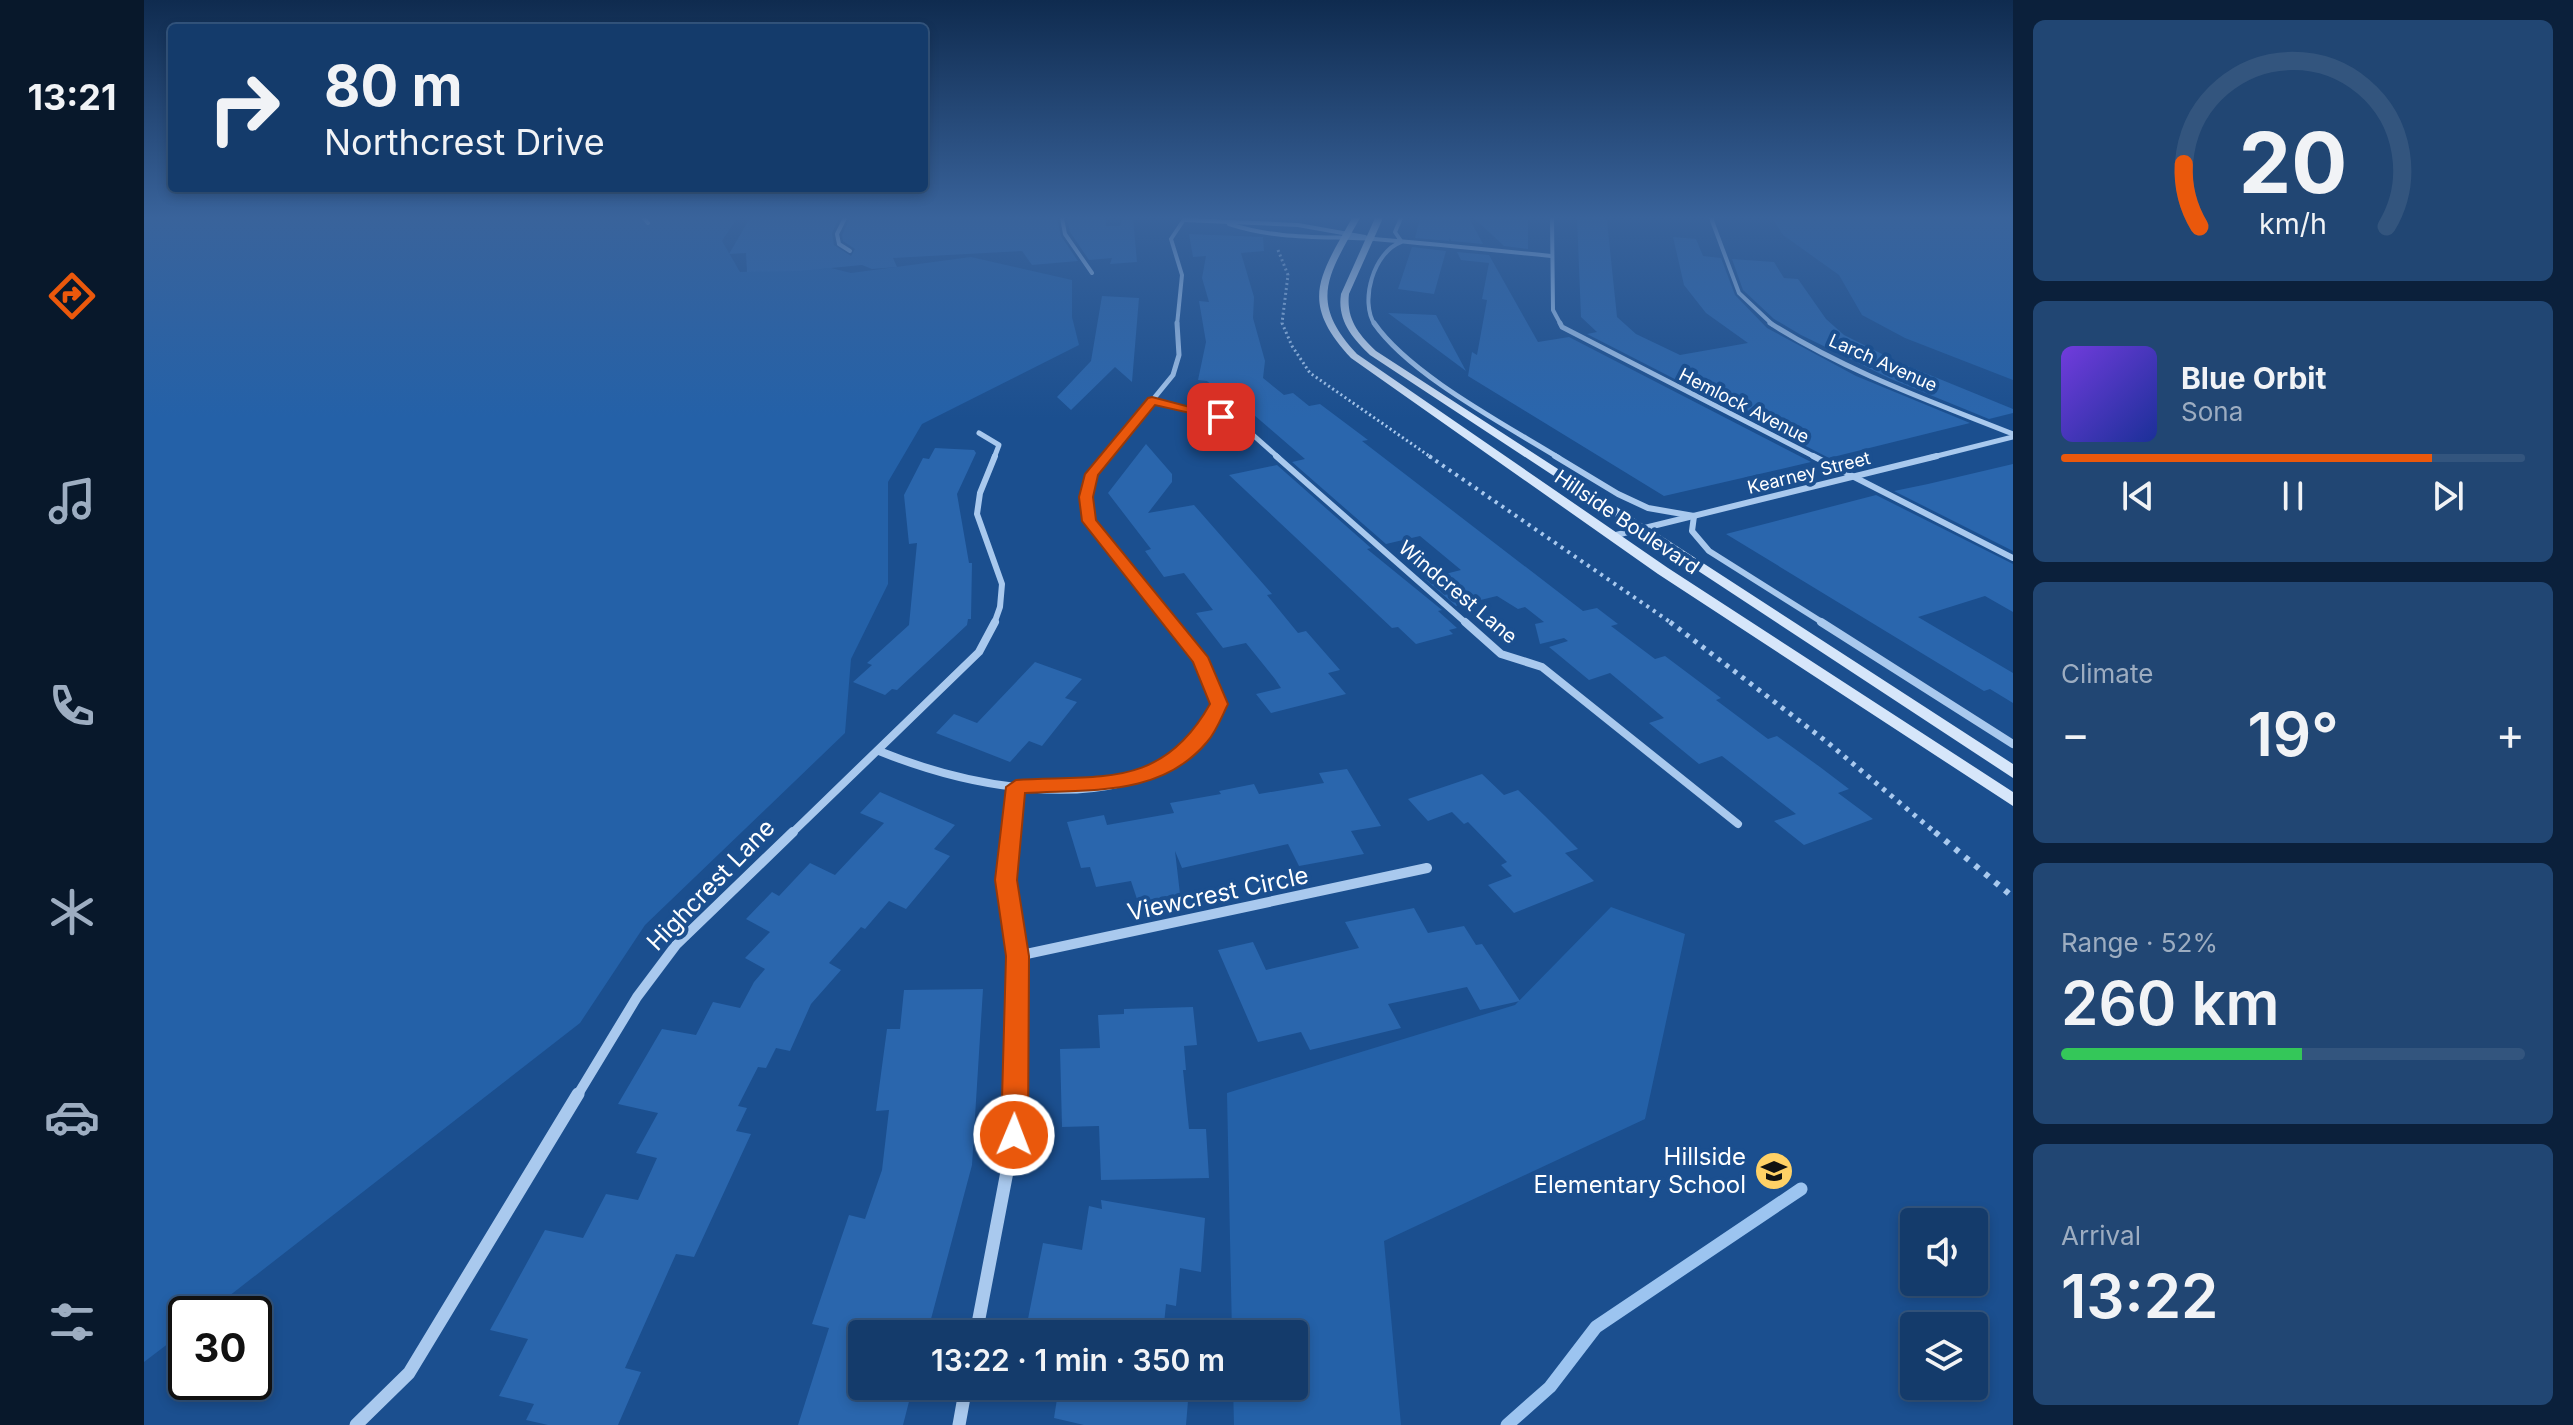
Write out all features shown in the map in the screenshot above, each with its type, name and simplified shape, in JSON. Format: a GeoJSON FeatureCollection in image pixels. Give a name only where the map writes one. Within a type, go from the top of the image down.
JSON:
{"type":"FeatureCollection","features":[{"type":"Feature","properties":{"kind":"main road","name":"Hillside Boulevard"},"geometry":{"type":"LineString","coordinates":[[1326,284],[1321,297],[1326,321],[1340,342],[1372,371],[1612,536],[2013,800]]}},
{"type":"Feature","properties":{"kind":"main road","name":"Hillside Boulevard"},"geometry":{"type":"LineString","coordinates":[[1349,284],[1343,305],[1349,325],[1365,345],[1403,375],[2013,772]]}},
{"type":"Feature","properties":{"kind":"street"},"geometry":{"type":"LineString","coordinates":[[879,751],[942,774],[1016,787],[1135,780],[1173,761],[1200,738],[1219,704],[1202,661],[1089,521],[1086,497],[1092,474],[1173,375],[1179,355],[1177,321],[1181,284]]}},
{"type":"Feature","properties":{"kind":"street","name":"Hillside Boulevard"},"geometry":{"type":"LineString","coordinates":[[1373,284],[1367,302],[1372,323],[1384,340],[1417,366],[1618,494],[1648,508],[1694,516],[1692,531],[1709,551],[2013,744]]}},
{"type":"Feature","properties":{"kind":"street","name":"Hemlock Avenue"},"geometry":{"type":"LineString","coordinates":[[1552,284],[1553,310],[1562,327],[1574,336],[2013,558]]}},
{"type":"Feature","properties":{"kind":"street","name":"Larch Avenue"},"geometry":{"type":"LineString","coordinates":[[1735,284],[1748,305],[1770,323],[1842,362],[2013,435]]}},
{"type":"Feature","properties":{"kind":"street","name":"Windcrest Lane"},"geometry":{"type":"LineString","coordinates":[[1152,401],[1221,417],[1244,427],[1501,654],[1542,667],[1738,824]]}},
{"type":"Feature","properties":{"kind":"street","name":"Highcrest Lane"},"geometry":{"type":"LineString","coordinates":[[356,1425],[409,1373],[637,997],[676,945],[794,827],[879,751],[979,652],[999,621],[1003,586],[995,557],[978,523],[979,495],[999,445],[979,433]]}},
{"type":"Feature","properties":{"kind":"street","name":"Kearney Street"},"geometry":{"type":"LineString","coordinates":[[1612,536],[2013,435]]}},
{"type":"Feature","properties":{"kind":"street"},"geometry":{"type":"LineString","coordinates":[[979,1320],[1014,1135],[1017,956],[1006,880],[1016,787]]}},
{"type":"Feature","properties":{"kind":"street","name":"Viewcrest Circle"},"geometry":{"type":"LineString","coordinates":[[1017,956],[1427,868]]}},
{"type":"Feature","properties":{"kind":"street"},"geometry":{"type":"LineString","coordinates":[[959,1425],[963,1400]]}},
{"type":"Feature","properties":{"kind":"path"},"geometry":{"type":"LineString","coordinates":[[1287,284],[1281,319],[1310,373],[1710,650],[1827,742],[2013,897]]}},
{"type":"Feature","properties":{"kind":"shaded area"},"geometry":{"type":"Polygon","coordinates":[[[144,284],[1072,284],[1072,317],[1079,345],[922,424],[888,482],[888,584],[851,659],[845,733],[645,925],[580,1023],[229,1296],[168,1296],[168,1344],[144,1362],[144,284]]]}},
{"type":"Feature","properties":{"kind":"shaded area"},"geometry":{"type":"Polygon","coordinates":[[[1844,284],[2013,284],[2013,380],[1905,338],[1862,315],[1844,284]]]}},
{"type":"Feature","properties":{"kind":"shaded area"},"geometry":{"type":"Polygon","coordinates":[[[1611,907],[1685,934],[1645,1119],[1384,1241],[1401,1425],[1234,1425],[1233,1400],[1308,1400],[1308,1320],[1232,1320],[1227,1093],[1515,1005],[1611,907]]]}},
{"type":"Feature","properties":{"kind":"building"},"geometry":{"type":"Polygon","coordinates":[[[1204,284],[1250,284],[1254,297],[1253,318],[1265,361],[1263,378],[1284,395],[1293,393],[1309,406],[1320,404],[1368,440],[1362,441],[1583,611],[1597,608],[1618,624],[1611,626],[1655,659],[1665,656],[1721,698],[1716,700],[1768,739],[1777,736],[1820,767],[1849,789],[1838,793],[1873,819],[1804,845],[1774,821],[1796,814],[1722,756],[1699,764],[1649,723],[1664,718],[1610,673],[1589,680],[1549,647],[1568,641],[1564,638],[1540,644],[1535,624],[1544,622],[1525,607],[1518,609],[1497,596],[1456,606],[1425,579],[1461,570],[1420,536],[1386,544],[1292,462],[1305,459],[1239,402],[1232,403],[1207,381],[1198,380],[1206,342],[1199,301],[1209,302],[1204,284]]]}},
{"type":"Feature","properties":{"kind":"building"},"geometry":{"type":"Polygon","coordinates":[[[1400,284],[1437,284],[1434,294],[1398,289],[1400,284]]]}},
{"type":"Feature","properties":{"kind":"building"},"geometry":{"type":"Polygon","coordinates":[[[1485,284],[1506,284],[1538,342],[1569,337],[1811,462],[1664,496],[1468,376],[1472,352],[1477,355],[1487,300],[1482,299],[1485,284]]]}},
{"type":"Feature","properties":{"kind":"building"},"geometry":{"type":"Polygon","coordinates":[[[1580,284],[1614,284],[1617,317],[1636,334],[1680,355],[1748,343],[1706,313],[1684,284],[1731,284],[1735,295],[1767,328],[1856,376],[1970,423],[1829,458],[1587,334],[1597,332],[1581,317],[1580,284]]]}},
{"type":"Feature","properties":{"kind":"building"},"geometry":{"type":"Polygon","coordinates":[[[1741,284],[1802,284],[1826,319],[1844,335],[1898,362],[2013,409],[2013,413],[1989,419],[1891,379],[1774,319],[1741,284]]]}},
{"type":"Feature","properties":{"kind":"building"},"geometry":{"type":"Polygon","coordinates":[[[1102,296],[1139,298],[1132,382],[1115,367],[1071,410],[1057,397],[1091,361],[1102,296]]]}},
{"type":"Feature","properties":{"kind":"building"},"geometry":{"type":"Polygon","coordinates":[[[1388,313],[1436,315],[1466,371],[1388,313]]]}},
{"type":"Feature","properties":{"kind":"building"},"geometry":{"type":"Polygon","coordinates":[[[1146,444],[1172,474],[1172,482],[1148,513],[1194,505],[1272,594],[1267,595],[1298,633],[1306,631],[1340,670],[1328,673],[1346,694],[1271,713],[1256,694],[1281,688],[1275,679],[1246,643],[1223,648],[1196,613],[1213,610],[1184,573],[1164,577],[1145,551],[1151,549],[1108,493],[1146,444]]]}},
{"type":"Feature","properties":{"kind":"building"},"geometry":{"type":"Polygon","coordinates":[[[935,448],[974,450],[976,453],[957,494],[969,563],[972,563],[971,619],[897,690],[892,689],[885,695],[853,682],[872,665],[867,663],[909,625],[917,543],[909,544],[904,495],[923,458],[929,459],[935,448]]]}},
{"type":"Feature","properties":{"kind":"building"},"geometry":{"type":"Polygon","coordinates":[[[2013,464],[2013,551],[1894,491],[1928,484],[2013,464]]]}},
{"type":"Feature","properties":{"kind":"building"},"geometry":{"type":"Polygon","coordinates":[[[1277,465],[1371,548],[1367,549],[1442,610],[1438,611],[1457,628],[1449,630],[1453,634],[1416,644],[1398,627],[1392,628],[1229,475],[1277,465]]]}},
{"type":"Feature","properties":{"kind":"building"},"geometry":{"type":"Polygon","coordinates":[[[1876,495],[2013,564],[2013,612],[1985,596],[1918,617],[2013,673],[2013,703],[1990,689],[1984,691],[1726,534],[1876,495]]]}},
{"type":"Feature","properties":{"kind":"building"},"geometry":{"type":"Polygon","coordinates":[[[1035,662],[1082,679],[1065,698],[1077,702],[1042,746],[1029,741],[1010,762],[936,733],[954,714],[977,723],[1035,662]]]}},
{"type":"Feature","properties":{"kind":"building"},"geometry":{"type":"Polygon","coordinates":[[[1347,769],[1381,826],[1351,831],[1364,854],[1299,866],[1288,844],[1182,868],[1175,851],[1180,894],[1138,902],[1131,881],[1096,887],[1090,867],[1081,868],[1067,822],[1104,815],[1107,825],[1174,813],[1170,803],[1221,794],[1219,791],[1254,784],[1259,794],[1324,783],[1319,773],[1347,769]]]}},
{"type":"Feature","properties":{"kind":"building"},"geometry":{"type":"Polygon","coordinates":[[[1482,774],[1504,795],[1518,790],[1578,849],[1565,853],[1594,881],[1514,913],[1488,885],[1512,876],[1501,865],[1507,862],[1468,822],[1464,824],[1452,812],[1428,821],[1408,799],[1482,774]]]}},
{"type":"Feature","properties":{"kind":"building"},"geometry":{"type":"Polygon","coordinates":[[[880,792],[955,825],[934,849],[950,856],[906,909],[889,901],[865,929],[861,927],[829,963],[841,970],[811,1004],[790,1051],[776,1048],[766,1068],[758,1067],[738,1106],[747,1108],[736,1131],[751,1134],[694,1257],[676,1254],[625,1368],[641,1372],[618,1425],[548,1425],[526,1420],[534,1404],[499,1396],[528,1339],[490,1330],[545,1230],[583,1238],[606,1194],[638,1200],[657,1158],[636,1153],[658,1113],[618,1104],[662,1029],[696,1035],[713,1002],[740,1008],[765,969],[745,958],[770,932],[746,919],[772,892],[779,896],[810,863],[835,875],[884,823],[860,813],[880,792]]]}},
{"type":"Feature","properties":{"kind":"building"},"geometry":{"type":"Polygon","coordinates":[[[1414,908],[1428,933],[1464,926],[1476,945],[1482,944],[1520,1001],[1480,1010],[1467,987],[1388,1004],[1401,1028],[1310,1050],[1301,1032],[1258,1042],[1218,950],[1253,942],[1266,970],[1359,948],[1345,922],[1414,908]]]}},
{"type":"Feature","properties":{"kind":"building"},"geometry":{"type":"Polygon","coordinates":[[[983,989],[972,1165],[931,1320],[848,1320],[848,1400],[909,1400],[903,1425],[798,1425],[829,1328],[812,1324],[849,1215],[865,1219],[882,1170],[889,1110],[876,1111],[887,1029],[900,1029],[904,990],[983,989]]]}},
{"type":"Feature","properties":{"kind":"building"},"geometry":{"type":"Polygon","coordinates":[[[1193,1007],[1197,1045],[1184,1046],[1186,1070],[1183,1070],[1189,1129],[1206,1129],[1209,1178],[1101,1180],[1099,1126],[1062,1127],[1060,1049],[1100,1048],[1098,1015],[1124,1014],[1124,1009],[1193,1007]]]}},
{"type":"Feature","properties":{"kind":"building"},"geometry":{"type":"Polygon","coordinates":[[[1101,1200],[1205,1218],[1201,1272],[1180,1268],[1176,1306],[1166,1304],[1164,1320],[1028,1320],[1043,1243],[1082,1250],[1089,1206],[1102,1209],[1101,1200]]]}},
{"type":"Feature","properties":{"kind":"building"},"geometry":{"type":"Polygon","coordinates":[[[1057,1400],[1188,1400],[1186,1425],[1084,1425],[1054,1418],[1057,1400]]]}},
{"type":"Feature","properties":{"kind":"waterway"},"geometry":{"type":"LineString","coordinates":[[1507,1425],[1550,1387],[1596,1327],[1801,1189]]}},
{"type":"Feature","properties":{"kind":"place","name":"Hillside Elementary School"},"geometry":{"type":"Point","coordinates":[1774,1171]}},
{"type":"Feature","properties":{"kind":"route"},"geometry":{"type":"LineString","coordinates":[[1014,1135],[1017,956],[1006,880],[1016,787],[1135,780],[1173,761],[1200,738],[1219,704],[1202,661],[1089,521],[1086,497],[1092,474],[1152,401],[1221,417]]}}]}
